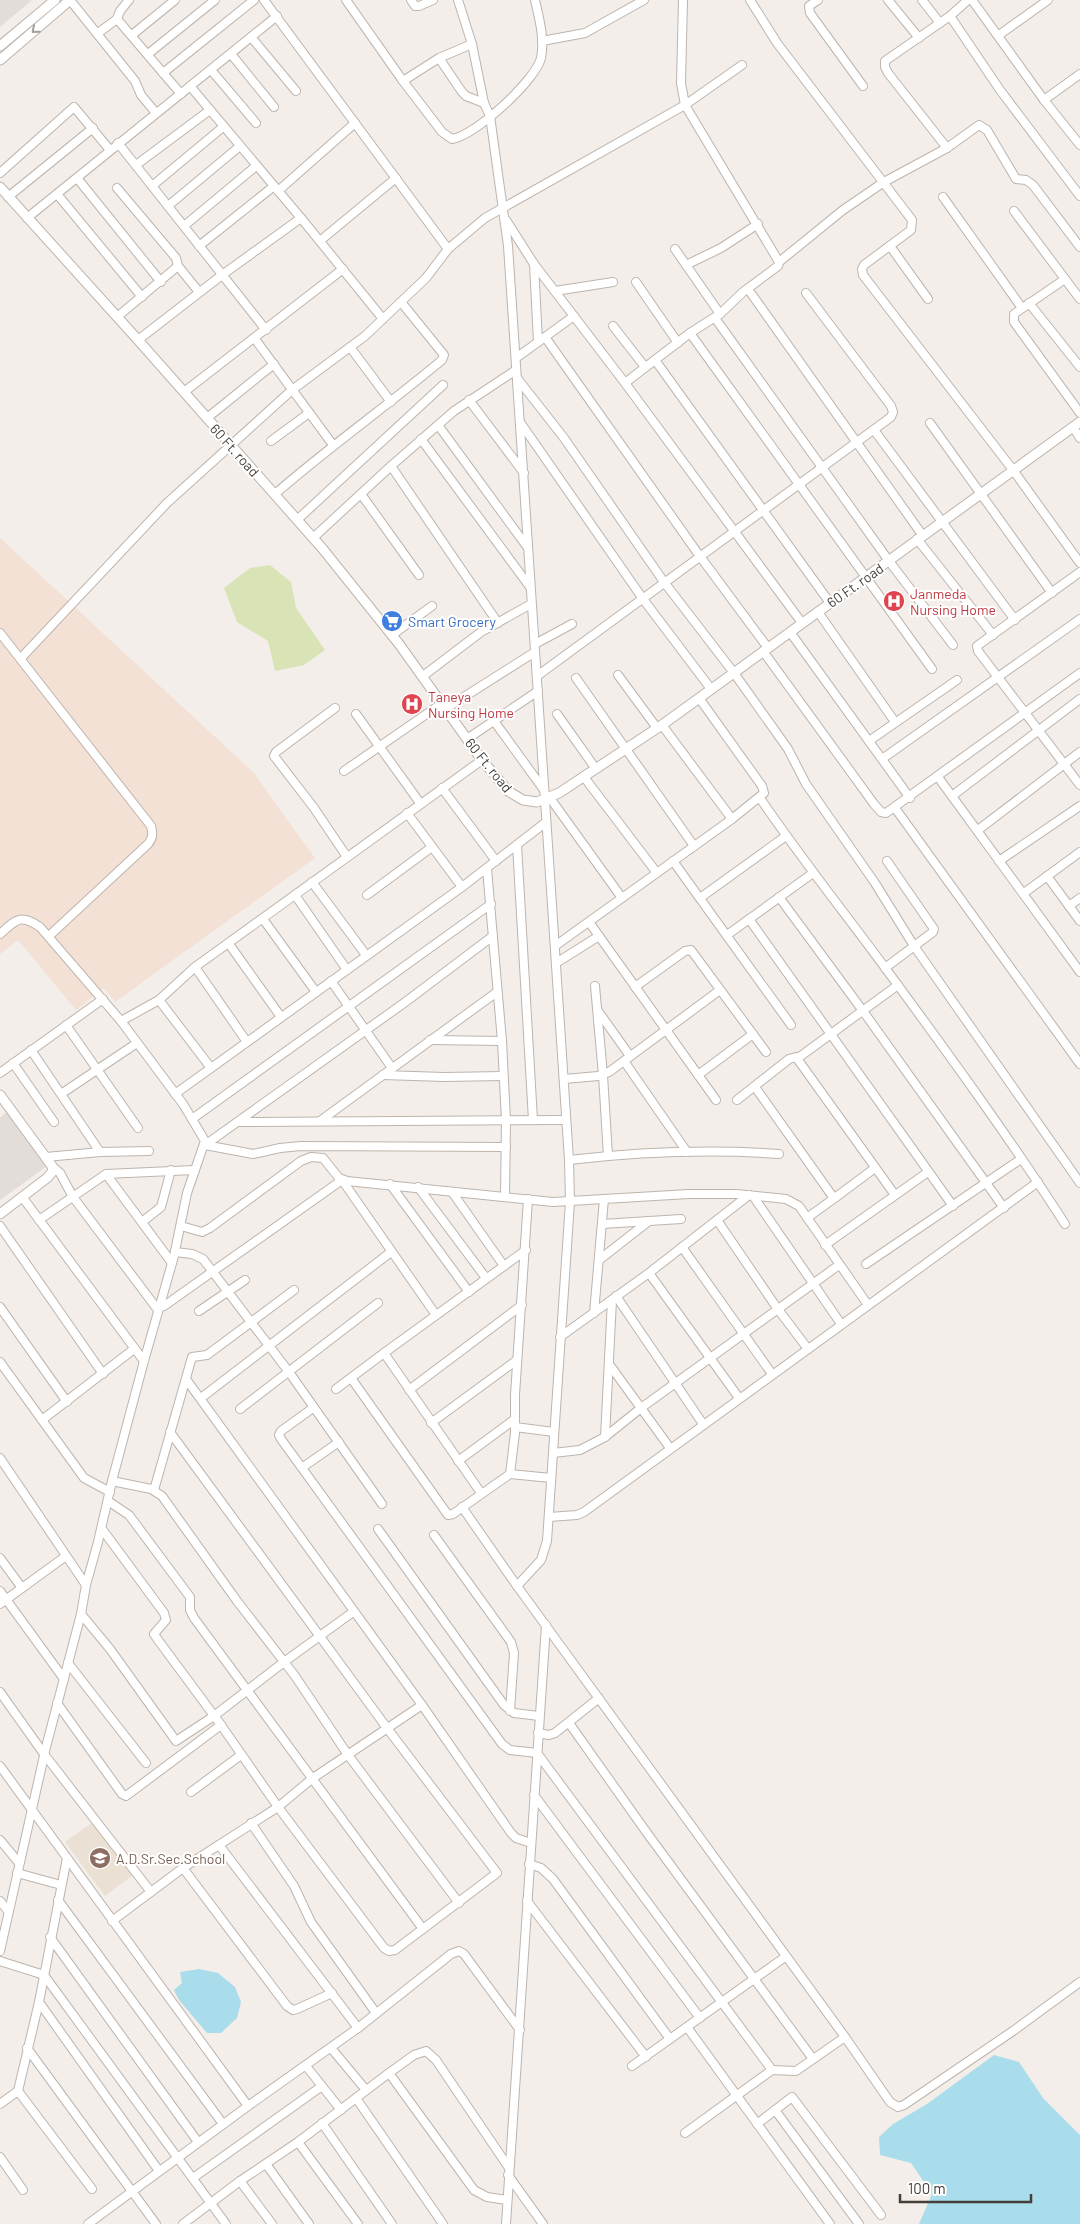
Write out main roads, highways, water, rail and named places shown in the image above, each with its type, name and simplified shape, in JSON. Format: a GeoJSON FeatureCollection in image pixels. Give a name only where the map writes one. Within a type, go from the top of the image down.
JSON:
{"type":"FeatureCollection","features":[{"type":"Feature","properties":{"kind":"water"},"geometry":{"type":"Polygon","coordinates":[[[199,1969],[218,1973],[235,1987],[241,2002],[237,2018],[221,2033],[207,2033],[179,2000],[174,1990],[182,1983],[180,1972],[199,1969]]]}},
{"type":"Feature","properties":{"kind":"water"},"geometry":{"type":"Polygon","coordinates":[[[994,2055],[1019,2062],[1043,2098],[1080,2135],[1080,2224],[919,2224],[932,2194],[911,2163],[880,2155],[879,2137],[893,2124],[927,2104],[994,2055]]]}},
{"type":"Feature","properties":{"kind":"place","name":"Janmeda Nursing Home"},"geometry":{"type":"Point","coordinates":[894,601]}},
{"type":"Feature","properties":{"kind":"place","name":"Smart Grocery"},"geometry":{"type":"Point","coordinates":[392,621]}},
{"type":"Feature","properties":{"kind":"place","name":"Taneya Nursing Home"},"geometry":{"type":"Point","coordinates":[412,704]}},
{"type":"Feature","properties":{"kind":"place","name":"A.D.Sr.Sec.School"},"geometry":{"type":"Point","coordinates":[100,1858]}}]}
